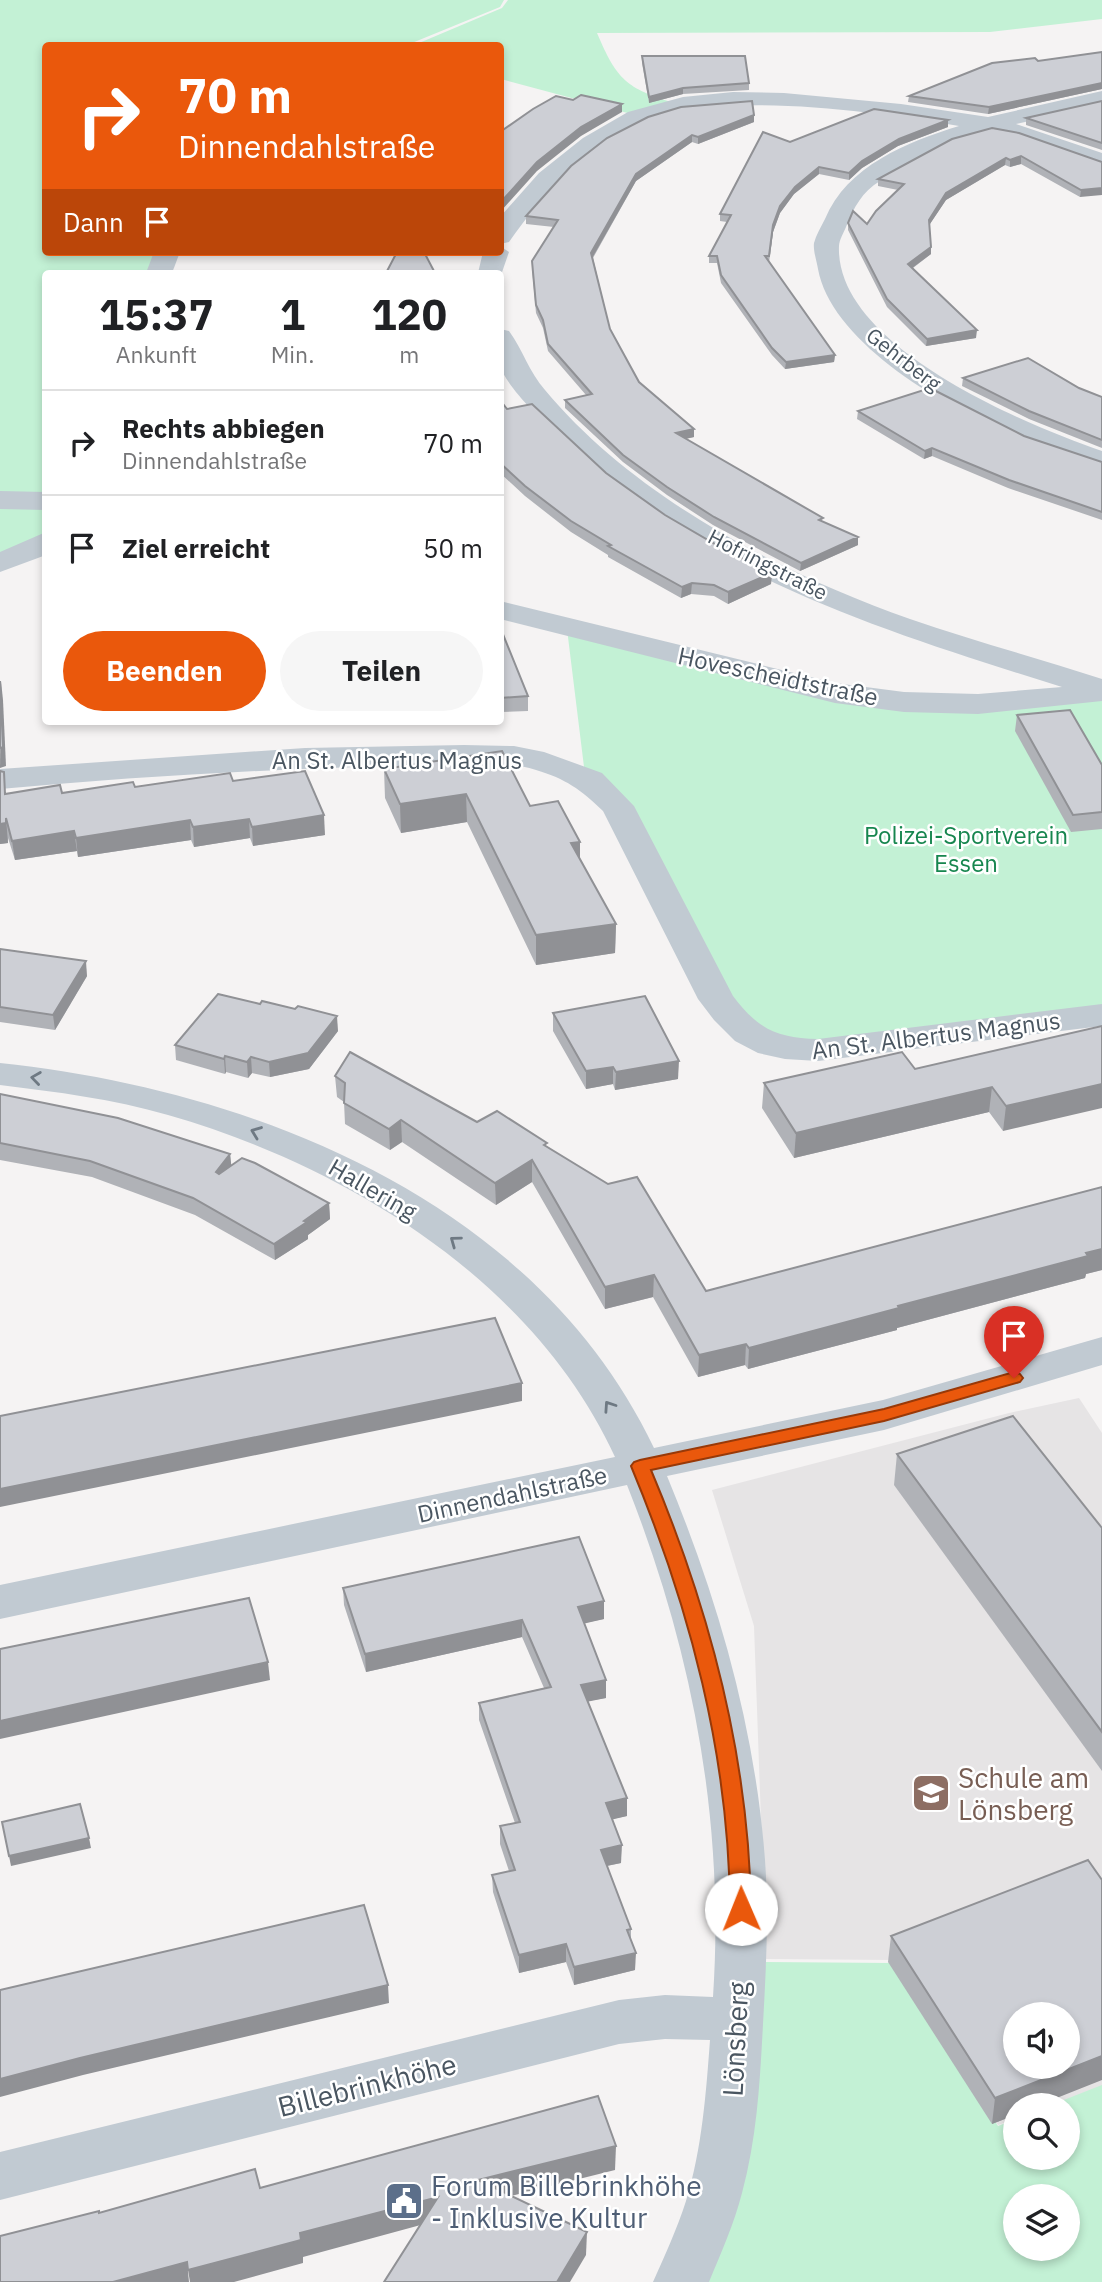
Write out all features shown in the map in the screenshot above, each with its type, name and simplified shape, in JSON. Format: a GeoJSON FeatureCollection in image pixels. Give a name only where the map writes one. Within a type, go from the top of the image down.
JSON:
{"type":"FeatureCollection","features":[{"type":"Feature","properties":{"kind":"street","name":"Gehrberg"},"geometry":{"type":"LineString","coordinates":[[1102,99],[986,125],[904,157],[870,177],[846,199],[829,228],[825,253],[833,283],[850,315],[887,352],[934,386],[986,414],[1102,460]]}},
{"type":"Feature","properties":{"kind":"street"},"geometry":{"type":"LineString","coordinates":[[504,231],[528,196],[561,166],[616,127],[658,110],[714,100],[782,100],[929,114],[1026,133],[1102,161]]}},
{"type":"Feature","properties":{"kind":"street","name":"Hofringstraße"},"geometry":{"type":"LineString","coordinates":[[504,346],[538,404],[598,459],[656,501],[722,543],[786,577],[856,608],[943,641],[1102,691]]}},
{"type":"Feature","properties":{"kind":"street"},"geometry":{"type":"LineString","coordinates":[[0,500],[42,501]]}},
{"type":"Feature","properties":{"kind":"street"},"geometry":{"type":"LineString","coordinates":[[0,563],[42,544]]}},
{"type":"Feature","properties":{"kind":"street","name":"Hovescheidtstraße"},"geometry":{"type":"LineString","coordinates":[[504,611],[835,692],[904,702],[978,704],[1102,691]]}},
{"type":"Feature","properties":{"kind":"street","name":"An St. Albertus Magnus"},"geometry":{"type":"LineString","coordinates":[[0,779],[305,758],[464,755],[514,756],[544,762],[590,780],[617,806],[716,999],[733,1023],[754,1040],[792,1051],[818,1050],[1102,1015]]}},
{"type":"Feature","properties":{"kind":"street","name":"Hallering"},"geometry":{"type":"LineString","coordinates":[[0,1074],[75,1084],[192,1110],[255,1130],[372,1185],[428,1221],[488,1265],[538,1311],[580,1362],[621,1423],[640,1466]]}},
{"type":"Feature","properties":{"kind":"street","name":"Dinnendahlstraße"},"geometry":{"type":"LineString","coordinates":[[0,1602],[884,1415],[1102,1351]]}},
{"type":"Feature","properties":{"kind":"street","name":"Lönsberg"},"geometry":{"type":"LineString","coordinates":[[640,1466],[660,1514],[701,1634],[727,1750],[740,1858],[741,1935],[731,2111],[716,2191],[681,2282]]}},
{"type":"Feature","properties":{"kind":"street","name":"Billebrinkhöhe"},"geometry":{"type":"LineString","coordinates":[[0,2176],[619,2022],[665,2017],[737,2019]]}},
{"type":"Feature","properties":{"kind":"shaded area","name":"Schule am Lönsberg"},"geometry":{"type":"Polygon","coordinates":[[[1079,1398],[1102,1433],[1102,2087],[1080,2095],[1003,2093],[1003,2123],[998,2125],[895,1960],[766,1959],[754,1626],[712,1490],[1009,1413],[1079,1398]]]}},
{"type":"Feature","properties":{"kind":"green space"},"geometry":{"type":"Polygon","coordinates":[[[0,0],[504,0],[500,7],[414,42],[42,42],[42,256],[164,256],[159,270],[42,270],[42,539],[0,558],[0,0]]]}},
{"type":"Feature","properties":{"kind":"green space"},"geometry":{"type":"Polygon","coordinates":[[[508,0],[1102,0],[1102,19],[990,32],[597,33],[611,62],[625,80],[634,87],[674,103],[635,115],[504,80],[504,42],[421,42],[502,8],[508,0]]]}},
{"type":"Feature","properties":{"kind":"green space","name":"Polizei-Sportverein Essen"},"geometry":{"type":"Polygon","coordinates":[[[567,629],[834,694],[1102,696],[1102,1012],[798,1049],[743,1025],[585,775],[567,629]]]}},
{"type":"Feature","properties":{"kind":"green space"},"geometry":{"type":"Polygon","coordinates":[[[766,1962],[894,1963],[998,2126],[1003,2124],[1003,2170],[1080,2170],[1080,2094],[1102,2085],[1102,2282],[700,2282],[766,1962]]]}},
{"type":"Feature","properties":{"kind":"building"},"geometry":{"type":"Polygon","coordinates":[[[1102,52],[1102,83],[989,107],[909,96],[992,63],[1035,58],[1038,61],[1102,52]]]}},
{"type":"Feature","properties":{"kind":"building"},"geometry":{"type":"Polygon","coordinates":[[[642,56],[745,56],[749,83],[683,88],[649,97],[642,56]]]}},
{"type":"Feature","properties":{"kind":"building"},"geometry":{"type":"Polygon","coordinates":[[[581,95],[622,104],[581,127],[537,162],[504,199],[504,129],[556,96],[573,100],[581,95]]]}},
{"type":"Feature","properties":{"kind":"building"},"geometry":{"type":"Polygon","coordinates":[[[752,101],[754,115],[698,137],[692,135],[636,174],[591,253],[610,329],[639,382],[694,429],[676,433],[823,518],[819,520],[858,537],[801,563],[714,517],[667,487],[623,455],[565,400],[592,394],[548,344],[543,320],[536,305],[532,261],[558,220],[526,216],[571,166],[607,138],[648,117],[681,107],[752,101]]]}},
{"type":"Feature","properties":{"kind":"building"},"geometry":{"type":"Polygon","coordinates":[[[1102,101],[1102,143],[1026,118],[1102,101]]]}},
{"type":"Feature","properties":{"kind":"building"},"geometry":{"type":"Polygon","coordinates":[[[874,109],[948,120],[899,139],[862,161],[849,173],[819,167],[795,187],[780,206],[773,225],[769,256],[765,256],[835,355],[786,362],[772,348],[721,275],[717,256],[709,256],[731,215],[720,214],[763,132],[790,142],[874,109]]]}},
{"type":"Feature","properties":{"kind":"building"},"geometry":{"type":"Polygon","coordinates":[[[992,128],[1019,133],[1102,162],[1102,188],[1081,190],[1021,156],[1010,160],[1006,158],[946,193],[929,220],[931,247],[908,264],[977,330],[927,339],[887,299],[848,223],[853,211],[867,224],[876,211],[904,184],[878,179],[952,139],[992,128]]]}},
{"type":"Feature","properties":{"kind":"building"},"geometry":{"type":"Polygon","coordinates":[[[395,256],[426,256],[433,270],[388,270],[395,256]]]}},
{"type":"Feature","properties":{"kind":"building"},"geometry":{"type":"Polygon","coordinates":[[[1028,358],[1079,388],[1102,397],[1102,440],[1029,411],[963,378],[1028,358]]]}},
{"type":"Feature","properties":{"kind":"building"},"geometry":{"type":"Polygon","coordinates":[[[930,388],[1024,436],[1102,462],[1102,512],[1009,480],[932,448],[925,451],[858,411],[930,388]]]}},
{"type":"Feature","properties":{"kind":"building"},"geometry":{"type":"Polygon","coordinates":[[[532,404],[606,473],[665,515],[727,551],[772,573],[728,592],[714,585],[692,583],[682,587],[608,546],[611,545],[571,521],[504,467],[504,405],[507,409],[532,404]]]}},
{"type":"Feature","properties":{"kind":"building"},"geometry":{"type":"Polygon","coordinates":[[[504,637],[528,696],[504,698],[504,637]]]}},
{"type":"Feature","properties":{"kind":"building"},"geometry":{"type":"Polygon","coordinates":[[[0,681],[3,747],[0,748],[0,681]]]}},
{"type":"Feature","properties":{"kind":"building"},"geometry":{"type":"Polygon","coordinates":[[[1070,710],[1102,765],[1102,812],[1073,815],[1017,715],[1070,710]]]}},
{"type":"Feature","properties":{"kind":"building"},"geometry":{"type":"Polygon","coordinates":[[[502,751],[530,806],[558,801],[580,842],[571,843],[616,924],[536,935],[466,794],[400,804],[384,769],[502,751]]]}},
{"type":"Feature","properties":{"kind":"building"},"geometry":{"type":"Polygon","coordinates":[[[0,771],[4,772],[5,794],[60,785],[62,793],[133,782],[135,787],[230,773],[233,781],[305,771],[324,815],[252,827],[249,819],[193,827],[190,820],[76,838],[74,831],[12,841],[6,818],[6,823],[0,824],[0,771]]]}},
{"type":"Feature","properties":{"kind":"building"},"geometry":{"type":"Polygon","coordinates":[[[0,949],[86,961],[53,1015],[0,1007],[0,949]]]}},
{"type":"Feature","properties":{"kind":"building"},"geometry":{"type":"Polygon","coordinates":[[[218,994],[260,1004],[262,1001],[295,1009],[298,1006],[337,1016],[308,1053],[269,1062],[251,1057],[247,1062],[225,1056],[224,1059],[175,1045],[218,994]]]}},
{"type":"Feature","properties":{"kind":"building"},"geometry":{"type":"Polygon","coordinates":[[[645,996],[679,1061],[616,1072],[613,1067],[586,1071],[553,1013],[645,996]]]}},
{"type":"Feature","properties":{"kind":"building"},"geometry":{"type":"Polygon","coordinates":[[[1102,1026],[1102,1084],[1006,1106],[992,1087],[796,1133],[764,1083],[902,1052],[915,1069],[1102,1026]]]}},
{"type":"Feature","properties":{"kind":"building"},"geometry":{"type":"Polygon","coordinates":[[[350,1052],[477,1122],[497,1111],[547,1143],[544,1145],[608,1184],[637,1177],[706,1291],[1102,1187],[1102,1249],[1086,1253],[1088,1256],[749,1348],[746,1344],[699,1355],[654,1275],[605,1287],[532,1160],[495,1183],[401,1120],[389,1129],[344,1103],[345,1083],[335,1076],[350,1052]]]}},
{"type":"Feature","properties":{"kind":"building"},"geometry":{"type":"Polygon","coordinates":[[[0,1094],[118,1118],[230,1154],[216,1172],[219,1174],[242,1158],[329,1203],[274,1244],[193,1198],[90,1161],[0,1143],[0,1094]]]}},
{"type":"Feature","properties":{"kind":"building"},"geometry":{"type":"Polygon","coordinates":[[[495,1318],[522,1383],[0,1489],[0,1416],[495,1318]]]}},
{"type":"Feature","properties":{"kind":"building"},"geometry":{"type":"Polygon","coordinates":[[[1013,1416],[1102,1528],[1102,1732],[897,1454],[1013,1416]]]}},
{"type":"Feature","properties":{"kind":"building"},"geometry":{"type":"Polygon","coordinates":[[[579,1537],[604,1601],[578,1607],[606,1680],[581,1685],[627,1798],[606,1803],[622,1845],[601,1850],[631,1929],[627,1930],[636,1953],[574,1967],[566,1944],[519,1955],[492,1875],[515,1870],[500,1826],[520,1822],[479,1703],[551,1687],[522,1620],[365,1654],[343,1588],[579,1537]]]}},
{"type":"Feature","properties":{"kind":"building"},"geometry":{"type":"Polygon","coordinates":[[[249,1598],[268,1662],[0,1721],[0,1649],[249,1598]]]}},
{"type":"Feature","properties":{"kind":"building"},"geometry":{"type":"Polygon","coordinates":[[[80,1804],[89,1838],[9,1856],[2,1822],[80,1804]]]}},
{"type":"Feature","properties":{"kind":"building"},"geometry":{"type":"Polygon","coordinates":[[[1088,1860],[1102,1880],[1102,2056],[1080,2065],[1080,2002],[1003,2002],[1003,2079],[1043,2079],[995,2098],[891,1936],[1088,1860]]]}},
{"type":"Feature","properties":{"kind":"building"},"geometry":{"type":"Polygon","coordinates":[[[364,1905],[388,1985],[0,2079],[0,1990],[364,1905]]]}},
{"type":"Feature","properties":{"kind":"building"},"geometry":{"type":"Polygon","coordinates":[[[598,2096],[616,2146],[478,2180],[587,2232],[557,2282],[384,2282],[438,2197],[300,2233],[301,2240],[188,2270],[187,2262],[113,2282],[0,2282],[0,2236],[99,2213],[255,2169],[260,2188],[598,2096]]]}},
{"type":"Feature","properties":{"kind":"place","name":"Schule am Lönsberg"},"geometry":{"type":"Point","coordinates":[931,1793]}},
{"type":"Feature","properties":{"kind":"place","name":"Forum Billebrinkhöhe - Inklusive Kultur"},"geometry":{"type":"Point","coordinates":[404,2201]}},
{"type":"Feature","properties":{"kind":"route"},"geometry":{"type":"LineString","coordinates":[[741,1909],[740,1858],[727,1750],[701,1634],[660,1514],[640,1466],[884,1415],[1014,1378]]}}]}
